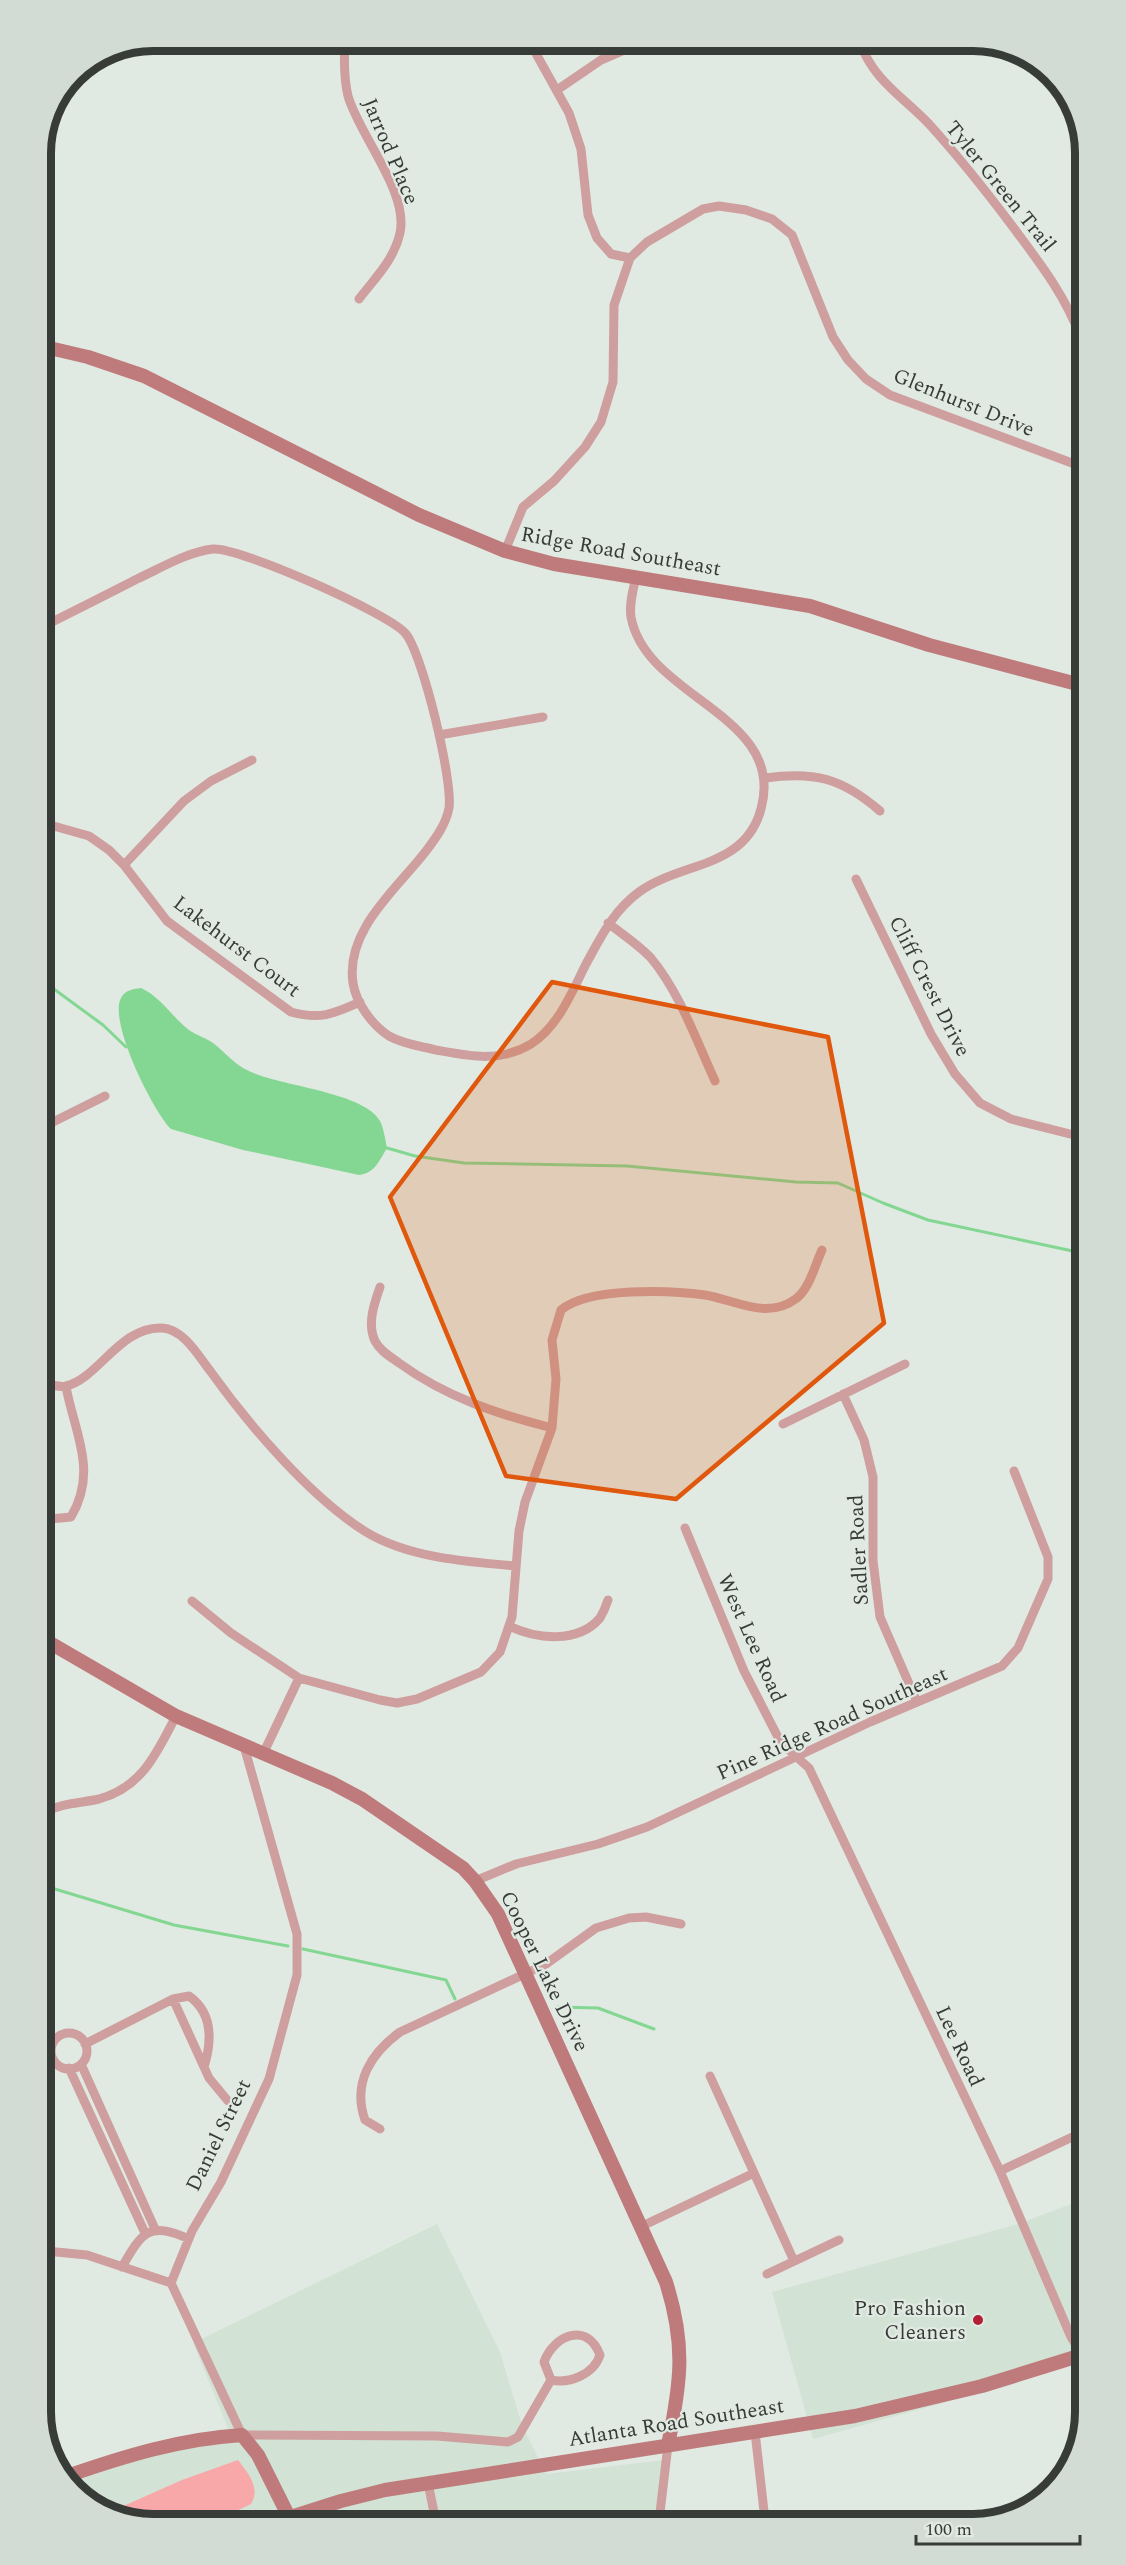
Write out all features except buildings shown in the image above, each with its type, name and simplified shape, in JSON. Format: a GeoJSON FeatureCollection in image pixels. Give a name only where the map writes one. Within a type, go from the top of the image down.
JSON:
{"type":"FeatureCollection","features":[{"type":"Feature","properties":{"kind":"street","name":"Jarrod Place"},"geometry":{"type":"LineString","coordinates":[[344,51],[348,96],[391,186],[400,213],[401,231],[390,260],[360,299]]}},
{"type":"Feature","properties":{"kind":"street"},"geometry":{"type":"LineString","coordinates":[[505,550],[523,507],[554,482],[585,447],[601,422],[613,382],[614,305],[630,258],[611,254],[597,238],[588,215],[581,149],[569,113],[535,51]]}},
{"type":"Feature","properties":{"kind":"street"},"geometry":{"type":"LineString","coordinates":[[557,90],[601,60],[622,51]]}},
{"type":"Feature","properties":{"kind":"street","name":"Tyler Green Trail"},"geometry":{"type":"LineString","coordinates":[[863,51],[866,59],[885,84],[927,122],[971,171],[1034,255],[1070,309],[1075,322]]}},
{"type":"Feature","properties":{"kind":"street","name":"Glenhurst Drive"},"geometry":{"type":"LineString","coordinates":[[630,258],[647,242],[703,209],[719,206],[746,210],[772,219],[792,235],[833,337],[848,360],[866,379],[890,396],[1075,462]]}},
{"type":"Feature","properties":{"kind":"street","name":"Ridge Road Southeast"},"geometry":{"type":"LineString","coordinates":[[51,348],[88,357],[144,376],[419,515],[505,550],[554,564],[810,606],[928,645],[1075,683]]}},
{"type":"Feature","properties":{"kind":"street"},"geometry":{"type":"LineString","coordinates":[[51,623],[190,556],[217,548],[358,603],[406,633],[417,657],[439,735],[449,792],[445,824],[364,929],[353,960],[354,985],[360,1002],[378,1028],[406,1043],[471,1057],[504,1055],[534,1042],[546,1031],[565,1005],[608,922],[626,902],[653,883],[734,851],[746,841],[760,812],[765,778],[761,761],[750,743],[732,724],[665,672],[643,649],[631,618],[631,599],[636,577]]}},
{"type":"Feature","properties":{"kind":"street"},"geometry":{"type":"LineString","coordinates":[[439,735],[543,717]]}},
{"type":"Feature","properties":{"kind":"street"},"geometry":{"type":"LineString","coordinates":[[124,864],[184,801],[211,781],[252,760]]}},
{"type":"Feature","properties":{"kind":"street"},"geometry":{"type":"LineString","coordinates":[[765,778],[793,774],[814,775],[841,784],[863,797],[880,811]]}},
{"type":"Feature","properties":{"kind":"street","name":"Lakehurst Court"},"geometry":{"type":"LineString","coordinates":[[51,825],[89,836],[124,864],[167,921],[291,1012],[313,1018],[360,1002]]}},
{"type":"Feature","properties":{"kind":"street","name":"Cliff Crest Drive"},"geometry":{"type":"LineString","coordinates":[[856,879],[931,1034],[955,1074],[980,1103],[1011,1119],[1075,1135]]}},
{"type":"Feature","properties":{"kind":"street"},"geometry":{"type":"LineString","coordinates":[[608,922],[649,956],[662,973],[677,999],[715,1081]]}},
{"type":"Feature","properties":{"kind":"street"},"geometry":{"type":"LineString","coordinates":[[51,1123],[105,1096]]}},
{"type":"Feature","properties":{"kind":"street"},"geometry":{"type":"LineString","coordinates":[[192,1601],[231,1633],[299,1678],[380,1700],[397,1703],[417,1699],[481,1672],[500,1652],[509,1626],[525,1502],[552,1428],[556,1379],[552,1340],[556,1318],[567,1305],[601,1296],[664,1293],[702,1295],[759,1310],[777,1308],[798,1297],[809,1281],[822,1250]]}},
{"type":"Feature","properties":{"kind":"street"},"geometry":{"type":"LineString","coordinates":[[380,1287],[372,1320],[375,1341],[384,1352],[408,1369],[463,1400],[496,1413],[552,1428]]}},
{"type":"Feature","properties":{"kind":"street"},"geometry":{"type":"LineString","coordinates":[[51,1385],[66,1387],[78,1380],[130,1337],[143,1330],[163,1328],[186,1340],[261,1436],[294,1469],[367,1532],[433,1556],[473,1564],[516,1566]]}},
{"type":"Feature","properties":{"kind":"street"},"geometry":{"type":"LineString","coordinates":[[783,1424],[905,1364]]}},
{"type":"Feature","properties":{"kind":"street"},"geometry":{"type":"LineString","coordinates":[[51,1520],[71,1517],[81,1500],[85,1482],[82,1451],[66,1387]]}},
{"type":"Feature","properties":{"kind":"street","name":"Sadler Road"},"geometry":{"type":"LineString","coordinates":[[843,1394],[864,1440],[873,1477],[873,1561],[880,1617],[917,1702]]}},
{"type":"Feature","properties":{"kind":"street","name":"Pine Ridge Road Southeast"},"geometry":{"type":"LineString","coordinates":[[475,1881],[516,1864],[598,1844],[647,1827],[917,1702],[1002,1666],[1017,1648],[1048,1579],[1048,1557],[1014,1471]]}},
{"type":"Feature","properties":{"kind":"street","name":"West Lee Road"},"geometry":{"type":"LineString","coordinates":[[685,1528],[744,1671],[782,1743],[796,1757]]}},
{"type":"Feature","properties":{"kind":"street"},"geometry":{"type":"LineString","coordinates":[[509,1626],[541,1637],[575,1633],[600,1618],[608,1600]]}},
{"type":"Feature","properties":{"kind":"street","name":"Cooper Lake Drive"},"geometry":{"type":"LineString","coordinates":[[51,1643],[177,1716],[244,1746],[264,1752],[362,1799],[450,1858],[475,1881],[498,1914],[663,2276],[678,2324],[681,2352],[680,2383],[668,2445]]}},
{"type":"Feature","properties":{"kind":"street"},"geometry":{"type":"LineString","coordinates":[[264,1752],[299,1678]]}},
{"type":"Feature","properties":{"kind":"street"},"geometry":{"type":"LineString","coordinates":[[51,1809],[99,1799],[127,1787],[151,1764],[177,1716]]}},
{"type":"Feature","properties":{"kind":"street","name":"Daniel Street"},"geometry":{"type":"LineString","coordinates":[[171,2283],[189,2239],[236,2153],[269,2079],[297,1975],[297,1934],[286,1888],[244,1746]]}},
{"type":"Feature","properties":{"kind":"street","name":"Lee Road"},"geometry":{"type":"LineString","coordinates":[[796,1757],[809,1768],[999,2171],[1075,2343]]}},
{"type":"Feature","properties":{"kind":"street"},"geometry":{"type":"LineString","coordinates":[[380,2129],[365,2120],[361,2108],[361,2085],[370,2061],[381,2046],[400,2032],[526,1973],[559,1955],[596,1928],[645,1917],[681,1924]]}},
{"type":"Feature","properties":{"kind":"street"},"geometry":{"type":"LineString","coordinates":[[85,2044],[173,1999],[189,1996],[196,2001],[206,2018],[211,2042],[204,2067]]}},
{"type":"Feature","properties":{"kind":"street"},"geometry":{"type":"LineString","coordinates":[[173,1999],[204,2067],[218,2092],[228,2101]]}},
{"type":"Feature","properties":{"kind":"street"},"geometry":{"type":"LineString","coordinates":[[51,2052],[53,2044],[64,2034],[75,2034],[85,2044],[86,2055],[81,2064],[69,2068],[51,2060]]}},
{"type":"Feature","properties":{"kind":"street"},"geometry":{"type":"LineString","coordinates":[[81,2064],[155,2229]]}},
{"type":"Feature","properties":{"kind":"street"},"geometry":{"type":"LineString","coordinates":[[69,2068],[145,2233]]}},
{"type":"Feature","properties":{"kind":"street"},"geometry":{"type":"LineString","coordinates":[[710,2076],[794,2261]]}},
{"type":"Feature","properties":{"kind":"street"},"geometry":{"type":"LineString","coordinates":[[999,2171],[1075,2136]]}},
{"type":"Feature","properties":{"kind":"street"},"geometry":{"type":"LineString","coordinates":[[640,2227],[754,2173]]}},
{"type":"Feature","properties":{"kind":"street"},"geometry":{"type":"LineString","coordinates":[[122,2267],[145,2233],[155,2229],[170,2231],[189,2239]]}},
{"type":"Feature","properties":{"kind":"street"},"geometry":{"type":"LineString","coordinates":[[767,2274],[839,2240]]}},
{"type":"Feature","properties":{"kind":"street"},"geometry":{"type":"LineString","coordinates":[[51,2251],[87,2255],[171,2283],[242,2435],[258,2455],[288,2514]]}},
{"type":"Feature","properties":{"kind":"street"},"geometry":{"type":"LineString","coordinates":[[584,2334],[591,2338],[600,2355],[597,2364],[588,2372],[571,2379],[551,2380],[544,2362],[548,2350],[557,2343],[574,2336],[584,2334]]}},
{"type":"Feature","properties":{"kind":"street","name":"Atlanta Road Southeast"},"geometry":{"type":"LineString","coordinates":[[299,2514],[363,2495],[428,2483],[755,2432],[923,2401],[1075,2359]]}},
{"type":"Feature","properties":{"kind":"street"},"geometry":{"type":"LineString","coordinates":[[72,2474],[132,2454],[184,2440],[242,2435],[437,2436],[508,2442],[518,2437],[551,2380]]}},
{"type":"Feature","properties":{"kind":"street"},"geometry":{"type":"LineString","coordinates":[[755,2432],[764,2514]]}},
{"type":"Feature","properties":{"kind":"street"},"geometry":{"type":"LineString","coordinates":[[660,2514],[668,2445]]}},
{"type":"Feature","properties":{"kind":"street"},"geometry":{"type":"LineString","coordinates":[[428,2483],[434,2514]]}},
{"type":"Feature","properties":{"kind":"highlighted area"},"geometry":{"type":"Polygon","coordinates":[[[552,982],[828,1037],[884,1323],[676,1499],[506,1476],[390,1197],[552,982]]]}},
{"type":"Feature","properties":{"kind":"shaded area"},"geometry":{"type":"Polygon","coordinates":[[[141,988],[155,997],[189,1030],[213,1043],[244,1068],[263,1076],[339,1096],[371,1111],[380,1121],[387,1148],[376,1166],[369,1172],[359,1175],[243,1150],[171,1129],[144,1086],[126,1045],[121,1026],[119,1009],[121,998],[132,989],[141,988]]]}},
{"type":"Feature","properties":{"kind":"shaded area"},"geometry":{"type":"Polygon","coordinates":[[[1075,2203],[1075,2354],[946,2402],[813,2439],[772,2292],[1018,2224],[1075,2203]]]}},
{"type":"Feature","properties":{"kind":"shaded area"},"geometry":{"type":"Polygon","coordinates":[[[437,2224],[500,2352],[522,2425],[546,2474],[664,2460],[658,2514],[147,2514],[120,2509],[102,2500],[75,2478],[164,2445],[234,2443],[193,2343],[437,2224]]]}},
{"type":"Feature","properties":{"kind":"shaded area"},"geometry":{"type":"Polygon","coordinates":[[[238,2460],[252,2481],[254,2498],[251,2504],[229,2514],[147,2514],[118,2508],[182,2480],[238,2460]]]}},
{"type":"Feature","properties":{"kind":"waterway"},"geometry":{"type":"LineString","coordinates":[[51,987],[103,1025],[126,1047]]}},
{"type":"Feature","properties":{"kind":"waterway"},"geometry":{"type":"LineString","coordinates":[[387,1148],[415,1156],[464,1163],[627,1166],[796,1182],[838,1183],[928,1220],[1075,1252]]}},
{"type":"Feature","properties":{"kind":"waterway"},"geometry":{"type":"LineString","coordinates":[[51,1888],[174,1925],[288,1946]]}},
{"type":"Feature","properties":{"kind":"waterway"},"geometry":{"type":"LineString","coordinates":[[303,1949],[446,1980],[455,1999]]}},
{"type":"Feature","properties":{"kind":"waterway"},"geometry":{"type":"LineString","coordinates":[[558,2007],[598,2008],[654,2029]]}},
{"type":"Feature","properties":{"kind":"place","name":"Pro Fashion Cleaners"},"geometry":{"type":"Point","coordinates":[978,2320]}}]}
